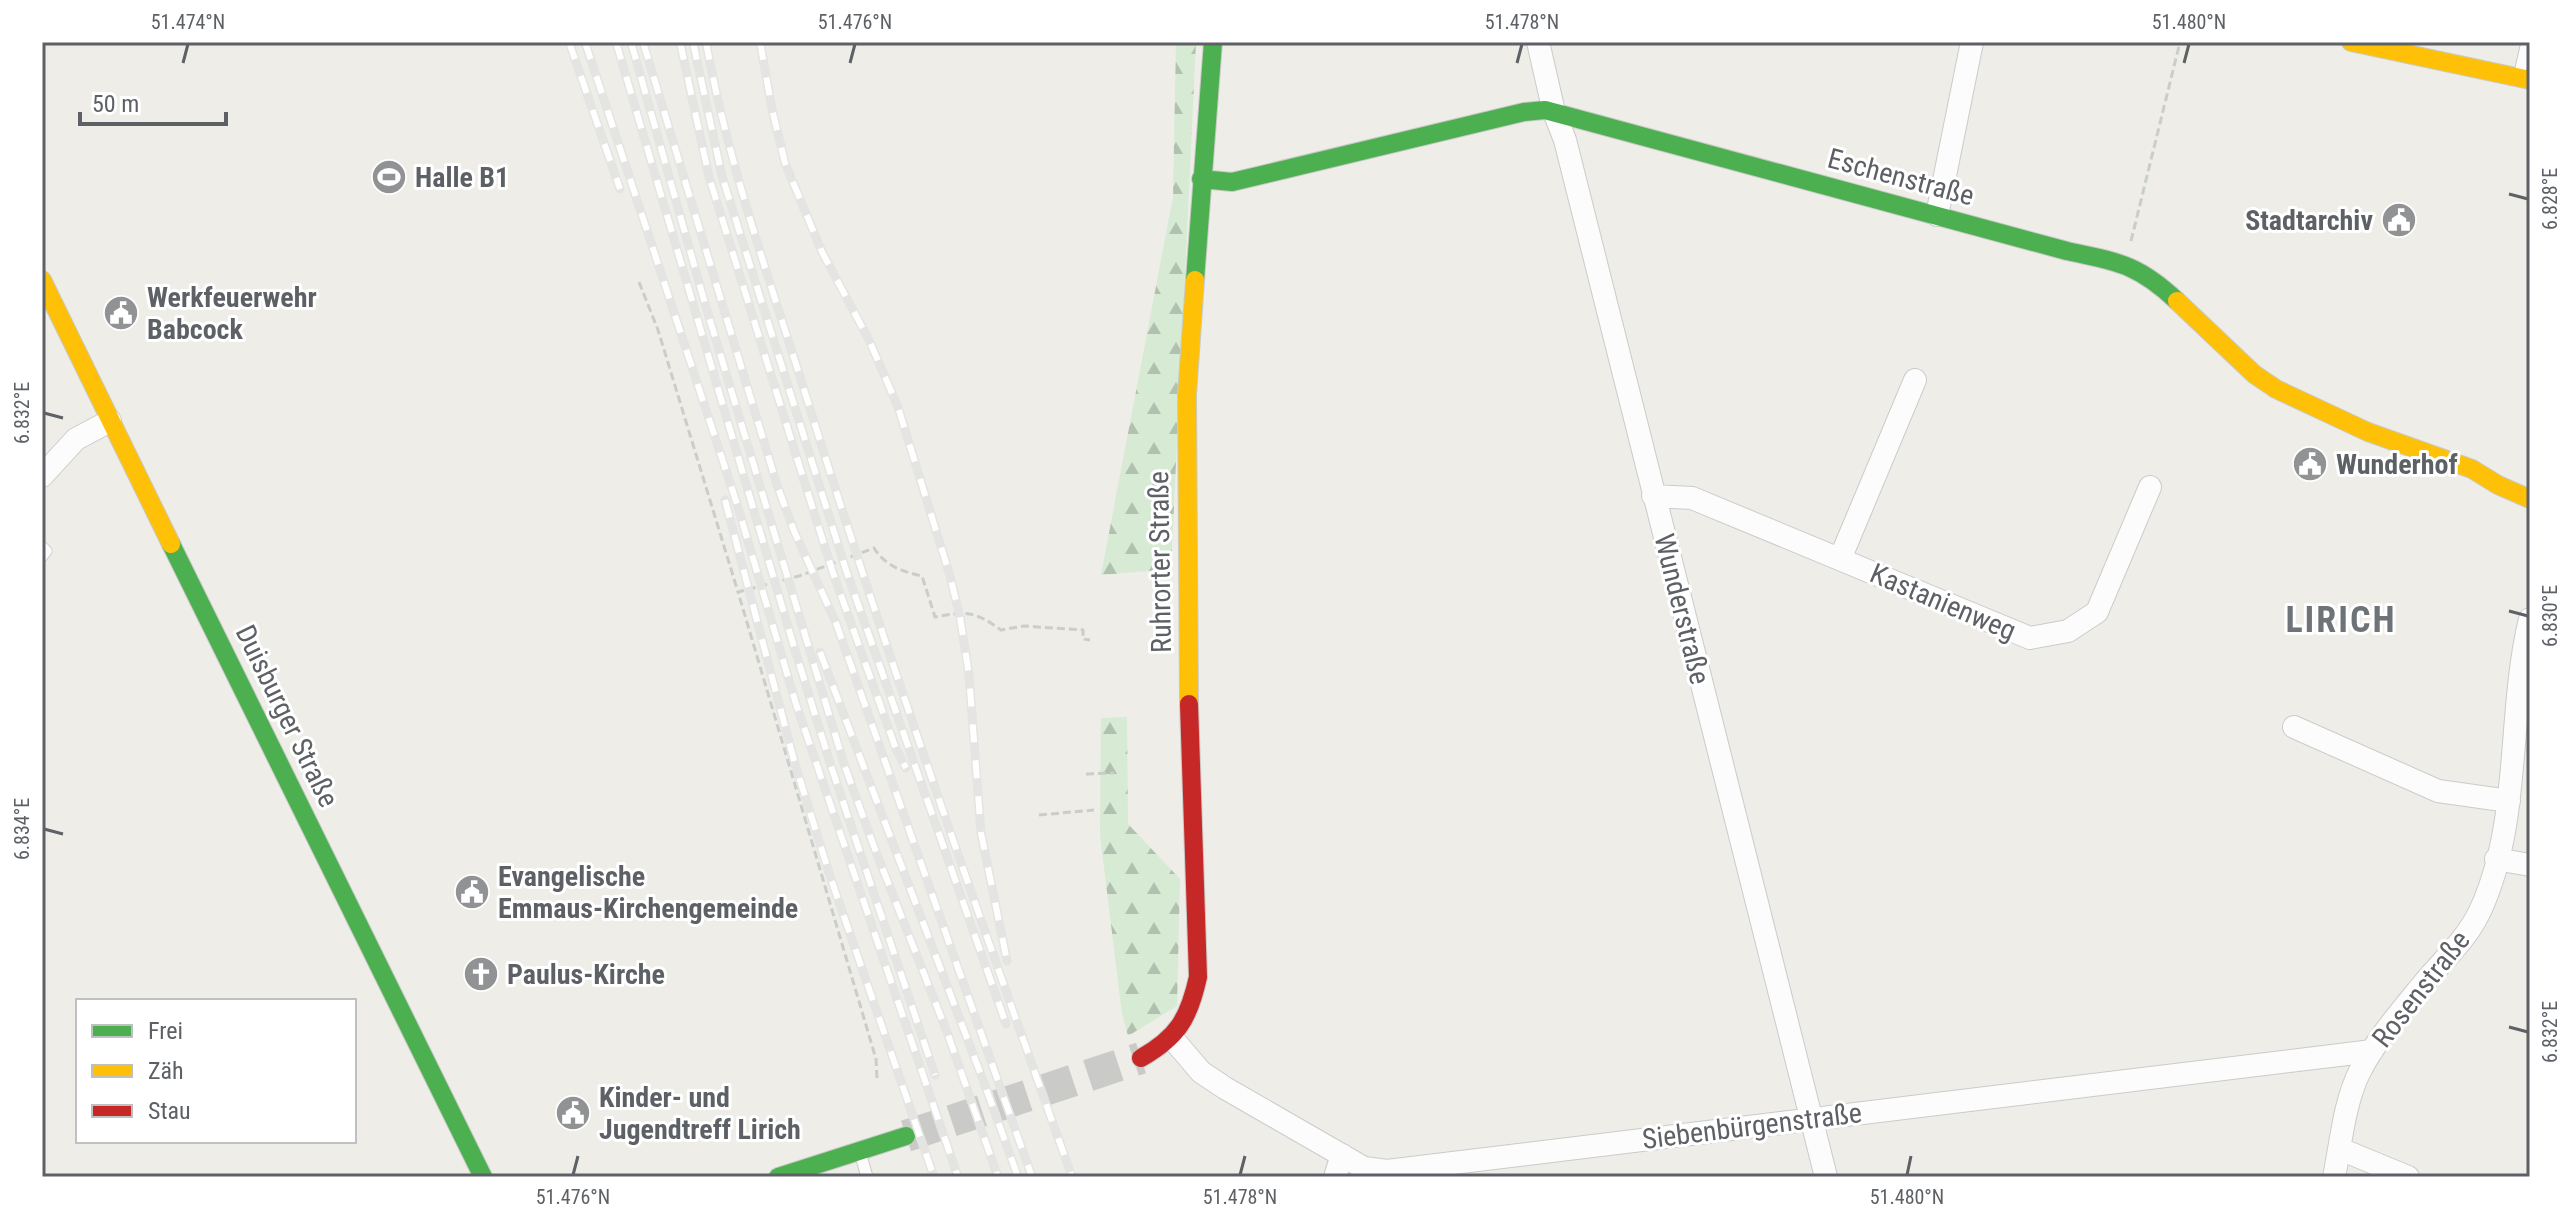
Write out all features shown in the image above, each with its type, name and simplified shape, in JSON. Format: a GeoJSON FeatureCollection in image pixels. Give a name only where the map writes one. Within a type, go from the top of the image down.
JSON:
{"type":"FeatureCollection","features":[{"type":"Feature","properties":{"kind":"main road","name":"Ruhrorter Straße"},"geometry":{"type":"LineString","coordinates":[[1141,1058],[1172,1038],[1185,1022],[1193,1002],[1199,956],[1191,812],[1187,395],[1213,42]]}},
{"type":"Feature","properties":{"kind":"main road"},"geometry":{"type":"LineString","coordinates":[[2351,42],[2524,78]]}},
{"type":"Feature","properties":{"kind":"main road","name":"Eschenstraße"},"geometry":{"type":"LineString","coordinates":[[1201,179],[1232,182],[1542,109],[2067,251],[2126,264],[2164,289],[2254,374],[2276,389],[2368,432],[2472,469],[2530,499]]}},
{"type":"Feature","properties":{"kind":"main road","name":"Duisburger Straße"},"geometry":{"type":"LineString","coordinates":[[42,280],[483,1177]]}},
{"type":"Feature","properties":{"kind":"main road"},"geometry":{"type":"LineString","coordinates":[[778,1177],[906,1136]]}},
{"type":"Feature","properties":{"kind":"street","name":"Wunderstraße"},"geometry":{"type":"LineString","coordinates":[[1538,42],[1826,1177]]}},
{"type":"Feature","properties":{"kind":"street"},"geometry":{"type":"LineString","coordinates":[[1937,215],[1972,42]]}},
{"type":"Feature","properties":{"kind":"street","name":"Kastanienweg"},"geometry":{"type":"LineString","coordinates":[[1840,559],[1915,380]]}},
{"type":"Feature","properties":{"kind":"street"},"geometry":{"type":"LineString","coordinates":[[42,476],[76,439],[110,421]]}},
{"type":"Feature","properties":{"kind":"street","name":"Kastanienweg"},"geometry":{"type":"LineString","coordinates":[[1653,496],[1692,498],[2030,638],[2068,631],[2097,612],[2150,487]]}},
{"type":"Feature","properties":{"kind":"street","name":"Rosenstraße"},"geometry":{"type":"LineString","coordinates":[[2334,1177],[2355,1081],[2372,1051],[2473,924],[2485,899],[2509,801],[2522,654],[2530,619]]}},
{"type":"Feature","properties":{"kind":"street"},"geometry":{"type":"LineString","coordinates":[[2294,727],[2438,791],[2509,801]]}},
{"type":"Feature","properties":{"kind":"street"},"geometry":{"type":"LineString","coordinates":[[2496,859],[2530,865]]}},
{"type":"Feature","properties":{"kind":"street","name":"Siebenbürgenstraße"},"geometry":{"type":"LineString","coordinates":[[1172,1038],[1201,1072],[1225,1088],[1364,1168],[1387,1171],[2372,1051]]}},
{"type":"Feature","properties":{"kind":"street"},"geometry":{"type":"LineString","coordinates":[[2340,1149],[2408,1177]]}},
{"type":"Feature","properties":{"kind":"street"},"geometry":{"type":"LineString","coordinates":[[1335,1177],[1342,1155]]}},
{"type":"Feature","properties":{"kind":"lane"},"geometry":{"type":"LineString","coordinates":[[2524,78],[2527,42]]}},
{"type":"Feature","properties":{"kind":"lane"},"geometry":{"type":"LineString","coordinates":[[42,547],[46,551],[42,556]]}},
{"type":"Feature","properties":{"kind":"lane"},"geometry":{"type":"LineString","coordinates":[[860,1151],[867,1177]]}},
{"type":"Feature","properties":{"kind":"path"},"geometry":{"type":"LineString","coordinates":[[2126,264],[2180,42]]}},
{"type":"Feature","properties":{"kind":"path"},"geometry":{"type":"LineString","coordinates":[[639,282],[658,330],[738,592],[876,1059],[877,1078]]}},
{"type":"Feature","properties":{"kind":"path"},"geometry":{"type":"LineString","coordinates":[[738,592],[799,576],[874,548],[880,559],[905,573],[922,576],[935,617],[964,612],[984,617],[1001,630],[1024,626],[1083,630],[1083,639],[1090,640]]}},
{"type":"Feature","properties":{"kind":"path"},"geometry":{"type":"LineString","coordinates":[[1086,774],[1114,773]]}},
{"type":"Feature","properties":{"kind":"path"},"geometry":{"type":"LineString","coordinates":[[1039,815],[1094,810]]}},
{"type":"Feature","properties":{"kind":"green space"},"geometry":{"type":"Polygon","coordinates":[[[1176,42],[1196,42],[1171,569],[1101,575],[1173,197],[1176,42]]]}},
{"type":"Feature","properties":{"kind":"green space"},"geometry":{"type":"Polygon","coordinates":[[[1127,717],[1128,824],[1180,879],[1177,1006],[1128,1036],[1122,1014],[1100,835],[1101,718],[1127,717]]]}},
{"type":"Feature","properties":{"kind":"tunnel"},"geometry":{"type":"LineString","coordinates":[[906,1136],[1141,1058]]}},
{"type":"Feature","properties":{"kind":"railway"},"geometry":{"type":"LineString","coordinates":[[569,42],[620,189]]}},
{"type":"Feature","properties":{"kind":"railway"},"geometry":{"type":"LineString","coordinates":[[585,42],[737,504],[796,704],[958,1177]]}},
{"type":"Feature","properties":{"kind":"railway"},"geometry":{"type":"LineString","coordinates":[[616,42],[794,647],[935,1075]]}},
{"type":"Feature","properties":{"kind":"railway"},"geometry":{"type":"LineString","coordinates":[[631,42],[706,307],[844,764],[947,1032],[998,1177]]}},
{"type":"Feature","properties":{"kind":"railway"},"geometry":{"type":"LineString","coordinates":[[643,42],[777,485],[794,531],[836,623],[1032,1177]]}},
{"type":"Feature","properties":{"kind":"railway"},"geometry":{"type":"LineString","coordinates":[[680,42],[709,177],[833,573],[896,749],[906,768]]}},
{"type":"Feature","properties":{"kind":"railway"},"geometry":{"type":"LineString","coordinates":[[693,42],[722,176],[846,570],[1006,1024]]}},
{"type":"Feature","properties":{"kind":"railway"},"geometry":{"type":"LineString","coordinates":[[706,42],[740,183],[842,511],[938,797],[1072,1177]]}},
{"type":"Feature","properties":{"kind":"railway"},"geometry":{"type":"LineString","coordinates":[[760,42],[785,163],[822,252],[869,340],[898,407],[950,576],[969,675],[981,833],[1007,961]]}},
{"type":"Feature","properties":{"kind":"railway"},"geometry":{"type":"LineString","coordinates":[[725,500],[795,764],[830,876],[934,1177]]}},
{"type":"Feature","properties":{"kind":"railway"},"geometry":{"type":"LineString","coordinates":[[820,652],[1018,1177]]}},
{"type":"Feature","properties":{"kind":"traffic: fast"},"geometry":{"type":"LineString","coordinates":[[1195,280],[1213,42]]}},
{"type":"Feature","properties":{"kind":"traffic: fast"},"geometry":{"type":"LineString","coordinates":[[1201,179],[1232,182],[1524,112],[1545,110],[2114,262],[2151,279],[2177,301]]}},
{"type":"Feature","properties":{"kind":"traffic: fast"},"geometry":{"type":"LineString","coordinates":[[171,544],[483,1177]]}},
{"type":"Feature","properties":{"kind":"traffic: fast"},"geometry":{"type":"LineString","coordinates":[[778,1177],[906,1136]]}},
{"type":"Feature","properties":{"kind":"traffic: slow"},"geometry":{"type":"LineString","coordinates":[[2351,42],[2530,80]]}},
{"type":"Feature","properties":{"kind":"traffic: slow"},"geometry":{"type":"LineString","coordinates":[[42,280],[171,544]]}},
{"type":"Feature","properties":{"kind":"traffic: slow"},"geometry":{"type":"LineString","coordinates":[[1189,704],[1187,395],[1195,280]]}},
{"type":"Feature","properties":{"kind":"traffic: slow"},"geometry":{"type":"LineString","coordinates":[[2177,301],[2254,374],[2276,389],[2368,432],[2472,469],[2530,499]]}},
{"type":"Feature","properties":{"kind":"traffic: jam"},"geometry":{"type":"LineString","coordinates":[[1141,1058],[1164,1042],[1180,1025],[1198,977],[1189,704]]}},
{"type":"Feature","properties":{"kind":"place","name":"Halle B1"},"geometry":{"type":"Point","coordinates":[389,177]}},
{"type":"Feature","properties":{"kind":"place","name":"Stadtarchiv"},"geometry":{"type":"Point","coordinates":[2399,220]}},
{"type":"Feature","properties":{"kind":"place","name":"Werkfeuerwehr Babcock"},"geometry":{"type":"Point","coordinates":[121,313]}},
{"type":"Feature","properties":{"kind":"place","name":"Wunderhof"},"geometry":{"type":"Point","coordinates":[2310,464]}},
{"type":"Feature","properties":{"kind":"place","name":"Evangelische Emmaus-Kirchengemeinde"},"geometry":{"type":"Point","coordinates":[472,892]}},
{"type":"Feature","properties":{"kind":"place","name":"Paulus-Kirche"},"geometry":{"type":"Point","coordinates":[481,974]}},
{"type":"Feature","properties":{"kind":"place","name":"Kinder- und Jugendtreff Lirich"},"geometry":{"type":"Point","coordinates":[573,1113]}},
{"type":"Feature","properties":{"kind":"district","name":"LIRICH"},"geometry":{"type":"Point","coordinates":[2341,620]}}]}
